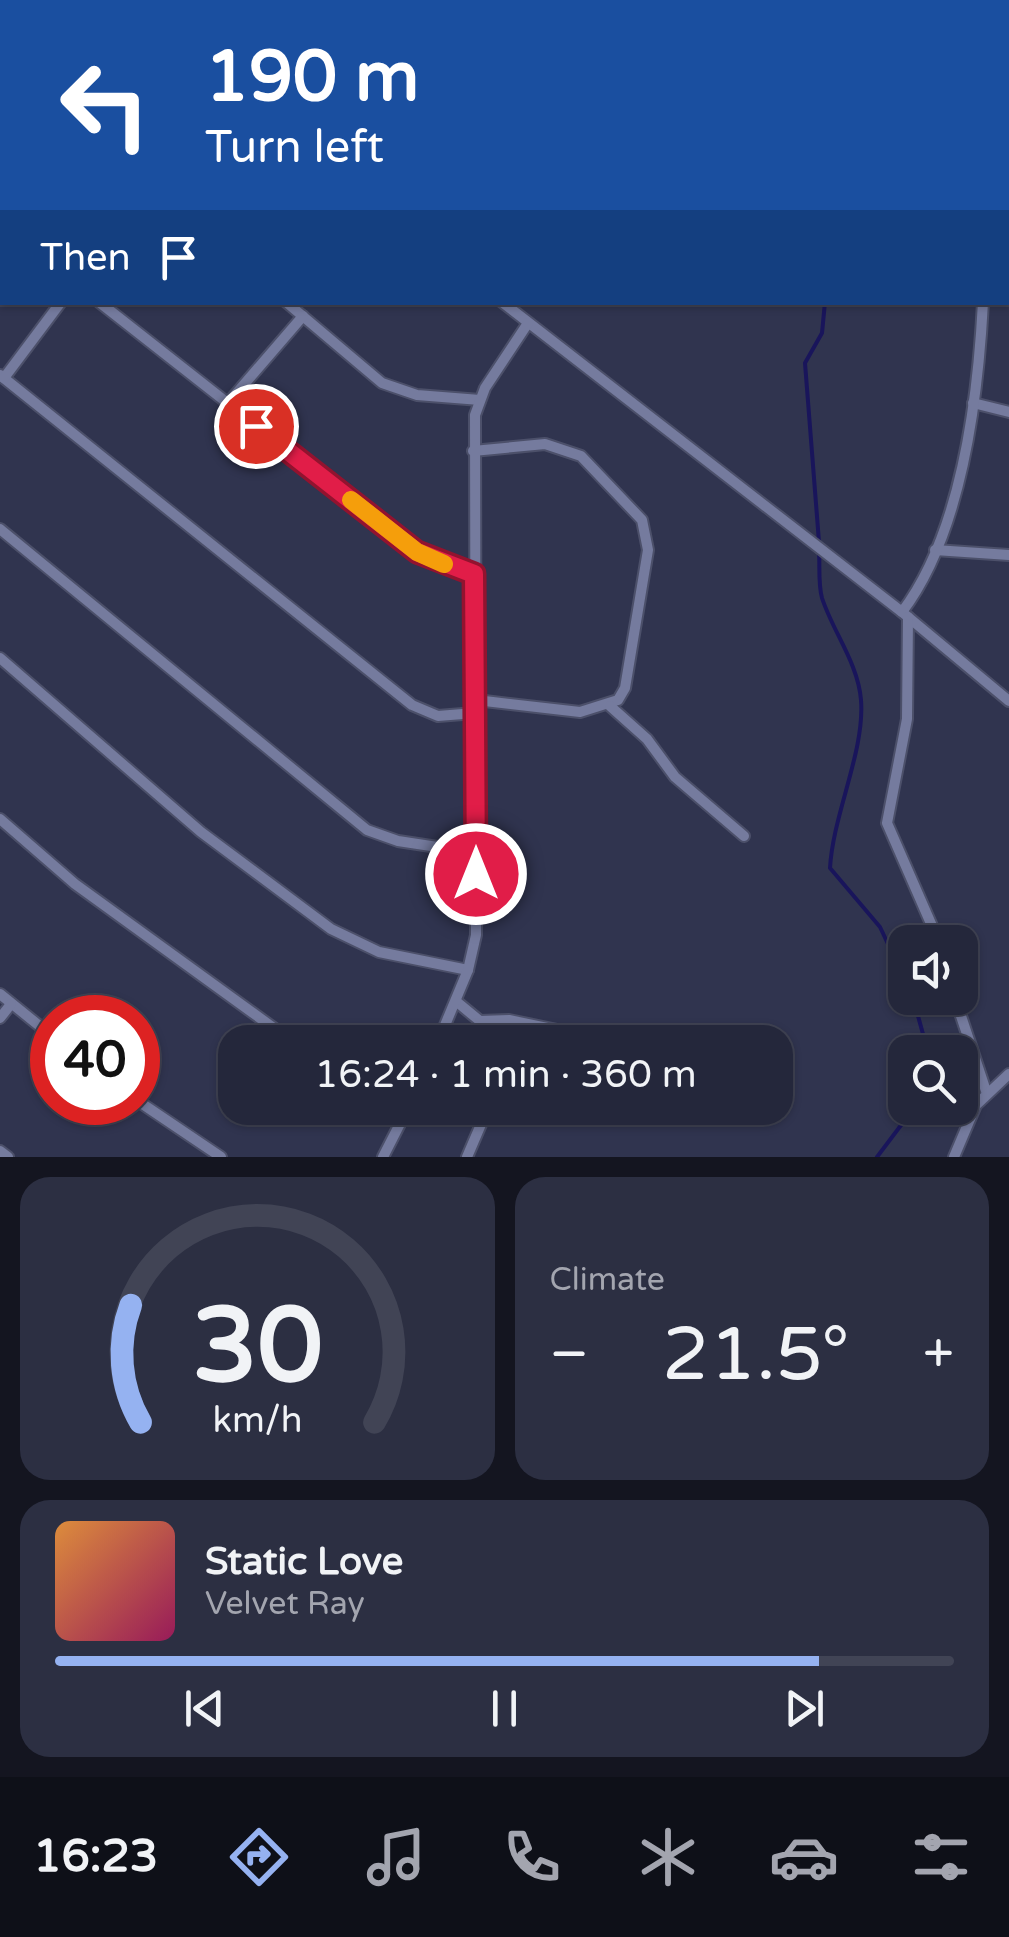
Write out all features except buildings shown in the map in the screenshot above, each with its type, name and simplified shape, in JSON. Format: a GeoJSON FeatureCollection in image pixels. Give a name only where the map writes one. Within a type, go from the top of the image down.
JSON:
{"type":"FeatureCollection","features":[{"type":"Feature","properties":{"kind":"street"},"geometry":{"type":"LineString","coordinates":[[59,305],[2,376],[412,704],[438,716],[476,707],[580,712],[610,706],[625,688],[644,590],[647,528],[581,456],[545,444],[473,451]]}},
{"type":"Feature","properties":{"kind":"street"},"geometry":{"type":"LineString","coordinates":[[103,305],[417,552],[474,574]]}},
{"type":"Feature","properties":{"kind":"street"},"geometry":{"type":"LineString","coordinates":[[290,305],[382,383],[397,390],[480,400]]}},
{"type":"Feature","properties":{"kind":"street"},"geometry":{"type":"LineString","coordinates":[[506,305],[905,615],[1009,701]]}},
{"type":"Feature","properties":{"kind":"street"},"geometry":{"type":"LineString","coordinates":[[932,925],[887,823],[887,802],[907,718],[905,615],[935,550],[954,493],[973,403],[982,305]]}},
{"type":"Feature","properties":{"kind":"street"},"geometry":{"type":"LineString","coordinates":[[228,403],[303,316]]}},
{"type":"Feature","properties":{"kind":"street"},"geometry":{"type":"LineString","coordinates":[[446,1025],[468,970],[476,935],[473,451],[480,400],[528,323]]}},
{"type":"Feature","properties":{"kind":"street"},"geometry":{"type":"LineString","coordinates":[[973,403],[1009,412]]}},
{"type":"Feature","properties":{"kind":"street"},"geometry":{"type":"LineString","coordinates":[[0,529],[367,830],[398,840],[477,853]]}},
{"type":"Feature","properties":{"kind":"street"},"geometry":{"type":"LineString","coordinates":[[935,550],[1009,555]]}},
{"type":"Feature","properties":{"kind":"street"},"geometry":{"type":"LineString","coordinates":[[0,658],[188,821],[332,929],[379,952],[468,970]]}},
{"type":"Feature","properties":{"kind":"street"},"geometry":{"type":"LineString","coordinates":[[610,706],[647,739],[675,777],[744,836]]}},
{"type":"Feature","properties":{"kind":"street"},"geometry":{"type":"LineString","coordinates":[[0,820],[75,884],[269,1025]]}},
{"type":"Feature","properties":{"kind":"street"},"geometry":{"type":"LineString","coordinates":[[0,994],[30,1019]]}},
{"type":"Feature","properties":{"kind":"street"},"geometry":{"type":"LineString","coordinates":[[456,1002],[481,1025]]}},
{"type":"Feature","properties":{"kind":"street"},"geometry":{"type":"LineString","coordinates":[[0,1018],[10,1004]]}},
{"type":"Feature","properties":{"kind":"street"},"geometry":{"type":"LineString","coordinates":[[961,1015],[986,1091]]}},
{"type":"Feature","properties":{"kind":"street"},"geometry":{"type":"LineString","coordinates":[[480,1022],[508,1020],[532,1025]]}},
{"type":"Feature","properties":{"kind":"street"},"geometry":{"type":"LineString","coordinates":[[954,1157],[969,1118],[986,1091],[1009,1074]]}},
{"type":"Feature","properties":{"kind":"street"},"geometry":{"type":"LineString","coordinates":[[160,1115],[221,1157]]}},
{"type":"Feature","properties":{"kind":"street"},"geometry":{"type":"LineString","coordinates":[[383,1157],[399,1125]]}},
{"type":"Feature","properties":{"kind":"street"},"geometry":{"type":"LineString","coordinates":[[467,1157],[481,1125]]}},
{"type":"Feature","properties":{"kind":"street"},"geometry":{"type":"LineString","coordinates":[[0,1151],[8,1157]]}},
{"type":"Feature","properties":{"kind":"waterway"},"geometry":{"type":"LineString","coordinates":[[819,542],[805,363],[822,333],[825,305]]}},
{"type":"Feature","properties":{"kind":"waterway"},"geometry":{"type":"LineString","coordinates":[[819,551],[822,598],[855,673],[861,700],[858,740],[830,868],[880,927],[888,944]]}},
{"type":"Feature","properties":{"kind":"waterway"},"geometry":{"type":"LineString","coordinates":[[918,1015],[923,1035]]}},
{"type":"Feature","properties":{"kind":"waterway"},"geometry":{"type":"LineString","coordinates":[[877,1157],[901,1125]]}},
{"type":"Feature","properties":{"kind":"slow traffic"},"geometry":{"type":"LineString","coordinates":[[351,500],[417,552],[444,564]]}},
{"type":"Feature","properties":{"kind":"route"},"geometry":{"type":"LineString","coordinates":[[256,426],[417,552],[474,574],[476,874]]}}]}
